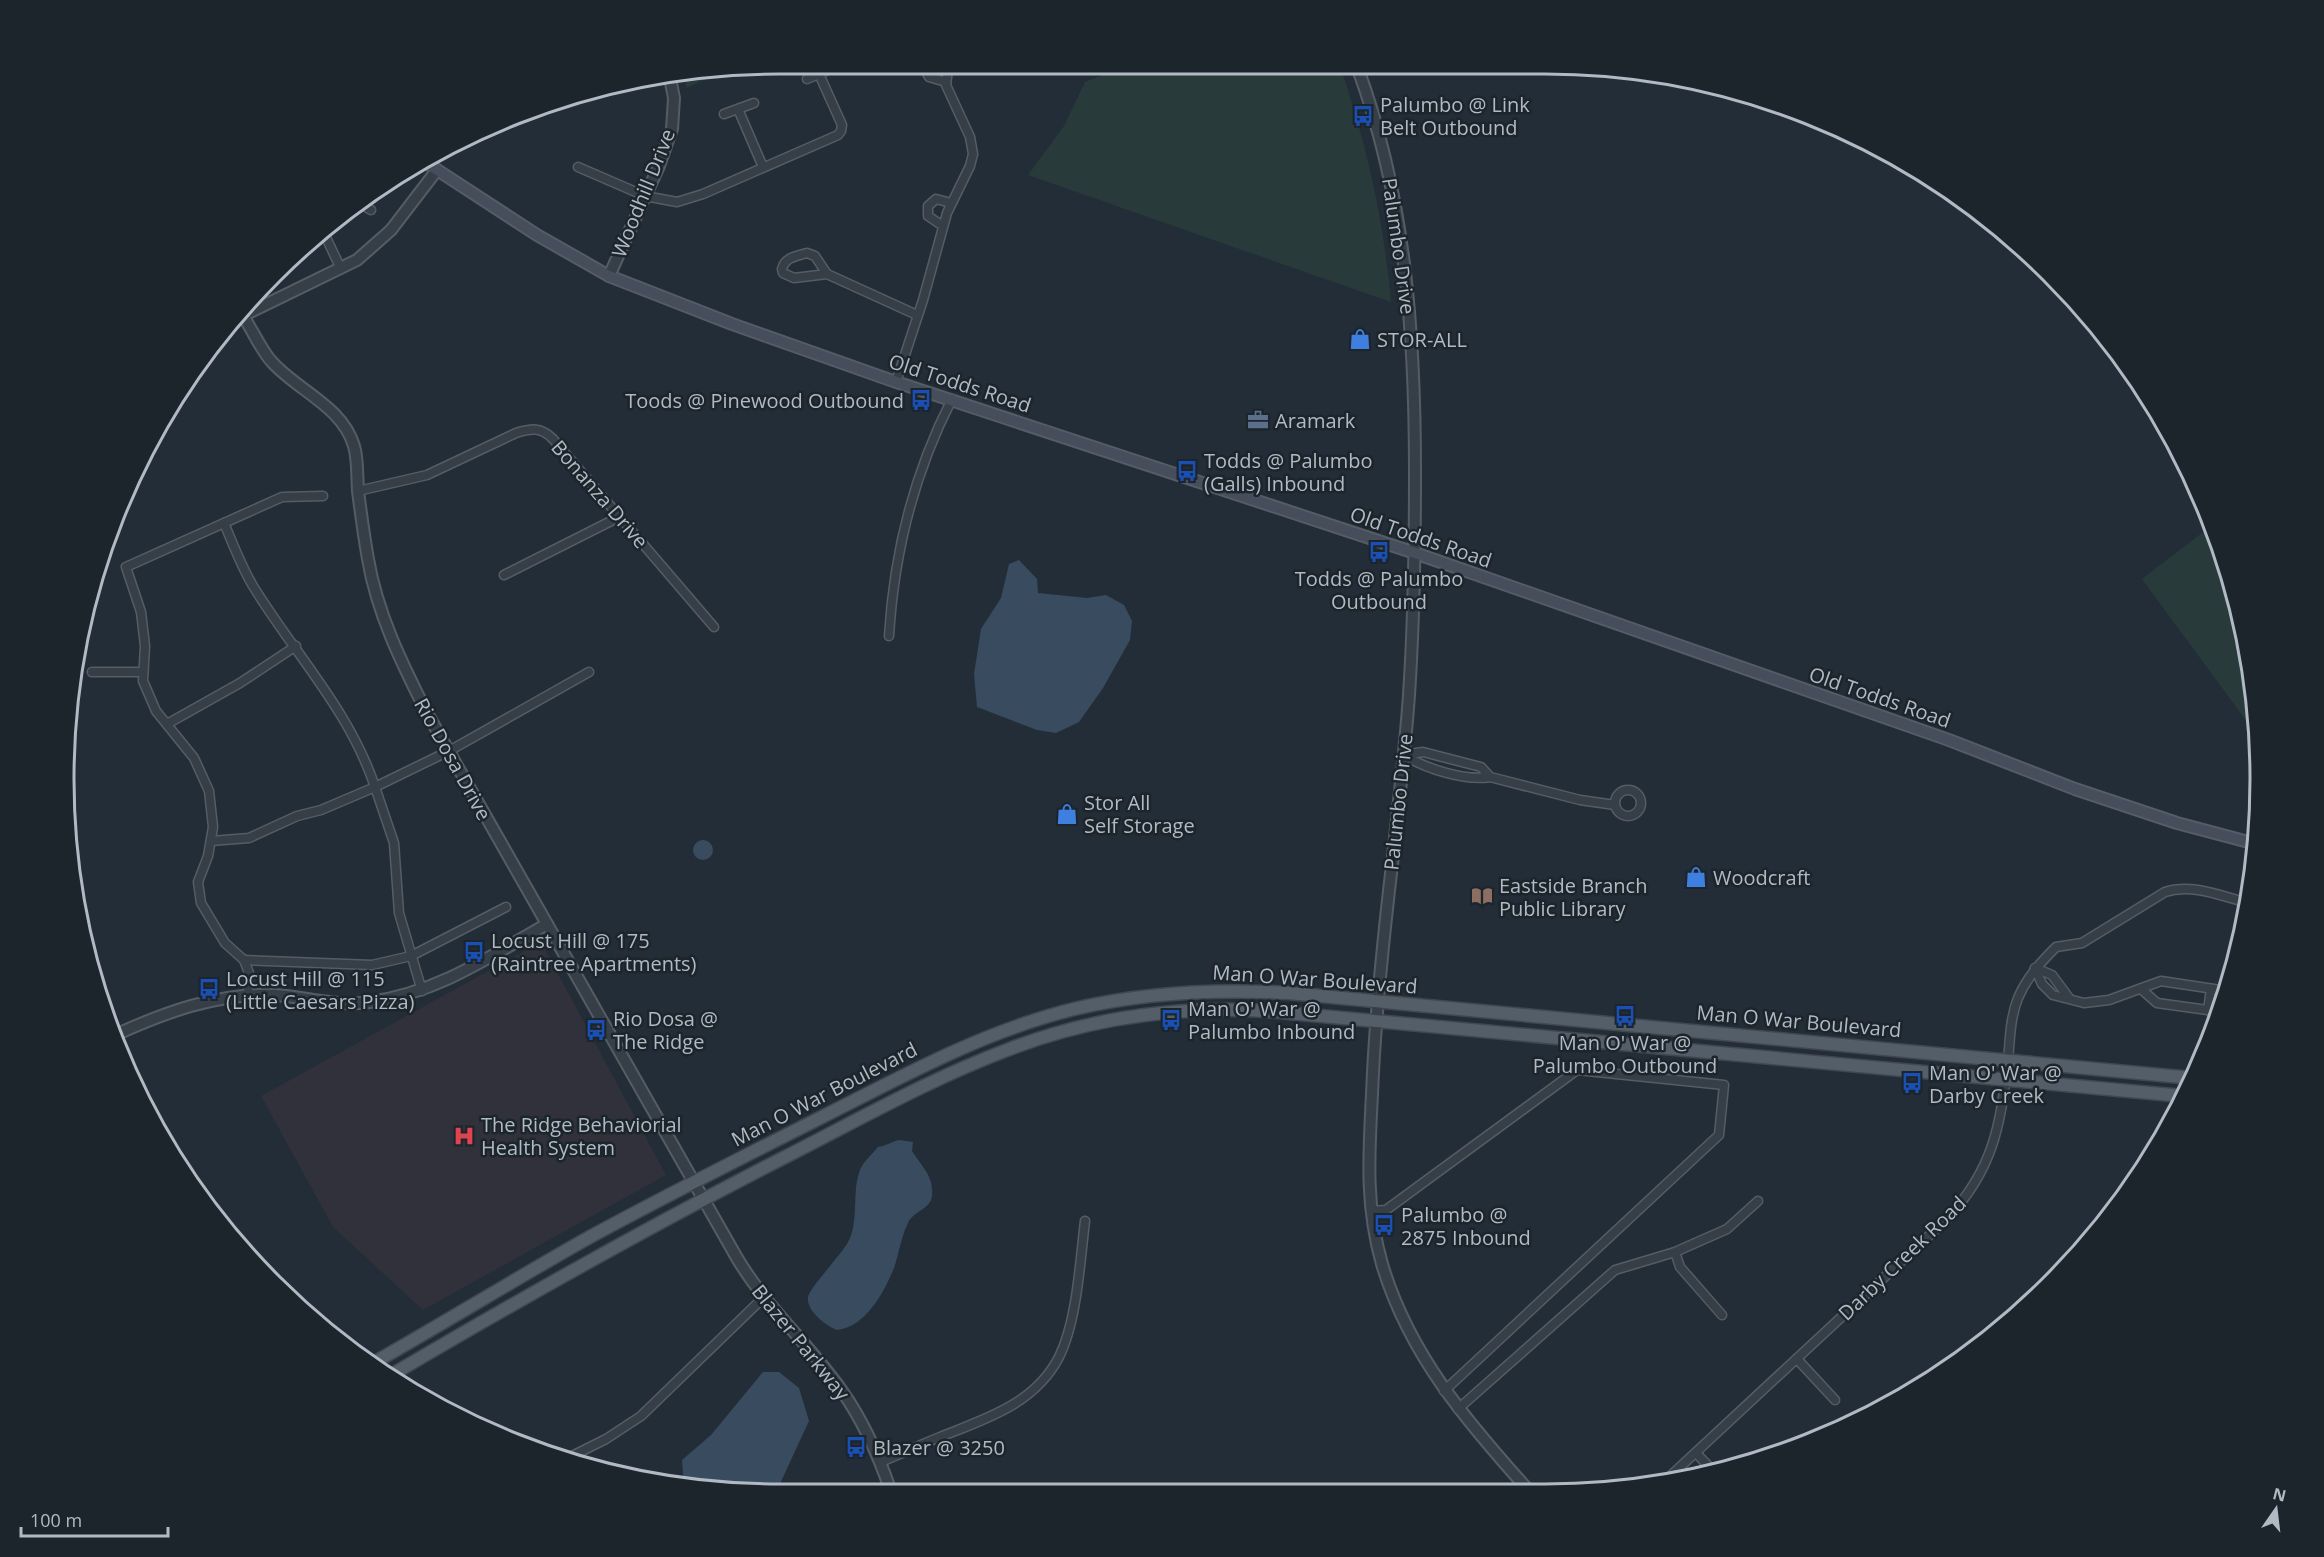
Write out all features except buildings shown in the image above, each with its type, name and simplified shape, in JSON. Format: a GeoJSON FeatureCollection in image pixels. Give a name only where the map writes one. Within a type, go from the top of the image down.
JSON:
{"type":"FeatureCollection","features":[{"type":"Feature","properties":{"kind":"main road","name":"Old Todds Road"},"geometry":{"type":"LineString","coordinates":[[430,166],[537,236],[609,276],[811,353],[1415,552],[1949,740],[2076,789],[2177,823],[2247,842]]}},
{"type":"Feature","properties":{"kind":"main road","name":"Man O War Boulevard"},"geometry":{"type":"LineString","coordinates":[[379,1360],[587,1239],[944,1055],[1011,1028],[1075,1009],[1139,996],[1192,991],[1254,991],[1377,1000],[2184,1077]]}},
{"type":"Feature","properties":{"kind":"main road","name":"Man O War Boulevard"},"geometry":{"type":"LineString","coordinates":[[397,1371],[588,1261],[947,1075],[1007,1050],[1068,1031],[1149,1014],[1193,1010],[1267,1011],[2175,1095]]}},
{"type":"Feature","properties":{"kind":"street"},"geometry":{"type":"LineString","coordinates":[[578,167],[645,196],[668,201],[687,200],[831,139],[842,131],[840,118],[819,74],[807,79]]}},
{"type":"Feature","properties":{"kind":"street"},"geometry":{"type":"LineString","coordinates":[[928,74],[929,77],[946,82]]}},
{"type":"Feature","properties":{"kind":"street"},"geometry":{"type":"LineString","coordinates":[[896,381],[943,226],[951,202],[969,166],[973,147],[948,93],[947,74]]}},
{"type":"Feature","properties":{"kind":"street","name":"Palumbo Drive"},"geometry":{"type":"LineString","coordinates":[[1360,74],[1385,159],[1406,269],[1414,388],[1415,552],[1412,639],[1404,754],[1377,1000],[1367,1177],[1381,1261],[1397,1308],[1417,1347],[1444,1391],[1523,1484]]}},
{"type":"Feature","properties":{"kind":"street","name":"Woodhill Drive"},"geometry":{"type":"LineString","coordinates":[[609,276],[659,166],[672,129],[674,98],[671,82]]}},
{"type":"Feature","properties":{"kind":"street"},"geometry":{"type":"LineString","coordinates":[[724,114],[754,103]]}},
{"type":"Feature","properties":{"kind":"street"},"geometry":{"type":"LineString","coordinates":[[738,109],[763,166]]}},
{"type":"Feature","properties":{"kind":"street"},"geometry":{"type":"LineString","coordinates":[[253,309],[357,260],[391,230],[437,170]]}},
{"type":"Feature","properties":{"kind":"street"},"geometry":{"type":"LineString","coordinates":[[943,226],[928,216],[927,206],[936,199],[951,202]]}},
{"type":"Feature","properties":{"kind":"street"},"geometry":{"type":"LineString","coordinates":[[366,207],[371,210]]}},
{"type":"Feature","properties":{"kind":"street"},"geometry":{"type":"LineString","coordinates":[[326,238],[341,269]]}},
{"type":"Feature","properties":{"kind":"street"},"geometry":{"type":"LineString","coordinates":[[827,274],[794,278],[783,273],[782,269],[785,261],[807,253],[814,256],[827,274],[917,315]]}},
{"type":"Feature","properties":{"kind":"street","name":"Rio Dosa Drive"},"geometry":{"type":"LineString","coordinates":[[244,319],[270,361],[329,408],[344,425],[355,446],[358,491],[369,563],[392,639],[427,713],[704,1199]]}},
{"type":"Feature","properties":{"kind":"street"},"geometry":{"type":"LineString","coordinates":[[889,636],[890,614],[907,516],[927,451],[952,399]]}},
{"type":"Feature","properties":{"kind":"street","name":"Bonanza Drive"},"geometry":{"type":"LineString","coordinates":[[358,491],[427,475],[531,428],[539,429],[553,439],[714,627]]}},
{"type":"Feature","properties":{"kind":"street"},"geometry":{"type":"LineString","coordinates":[[248,995],[249,973],[244,960],[225,943],[201,903],[198,882],[213,827],[209,791],[194,758],[156,711],[143,681],[145,646],[141,612],[126,567],[282,497],[323,496]]}},
{"type":"Feature","properties":{"kind":"street"},"geometry":{"type":"LineString","coordinates":[[504,575],[619,517]]}},
{"type":"Feature","properties":{"kind":"street"},"geometry":{"type":"LineString","coordinates":[[224,523],[253,585],[332,700],[354,739],[375,787],[394,843],[399,914],[422,991]]}},
{"type":"Feature","properties":{"kind":"street"},"geometry":{"type":"LineString","coordinates":[[167,723],[240,683],[296,646]]}},
{"type":"Feature","properties":{"kind":"street"},"geometry":{"type":"LineString","coordinates":[[92,672],[143,672]]}},
{"type":"Feature","properties":{"kind":"street"},"geometry":{"type":"LineString","coordinates":[[211,841],[249,838],[297,816],[321,810],[375,787],[449,751],[589,672]]}},
{"type":"Feature","properties":{"kind":"street"},"geometry":{"type":"LineString","coordinates":[[1404,754],[1423,752],[1435,754],[1480,767],[1490,777]]}},
{"type":"Feature","properties":{"kind":"street"},"geometry":{"type":"LineString","coordinates":[[1404,754],[1421,765],[1478,779],[1490,777],[1580,800],[1615,805]]}},
{"type":"Feature","properties":{"kind":"street","name":"Darby Creek Road"},"geometry":{"type":"LineString","coordinates":[[1676,1471],[1947,1219],[1967,1195],[1983,1170],[1995,1139],[2014,1010],[2027,980],[2056,946],[2082,943],[2165,892],[2176,888],[2190,889],[2239,901]]}},
{"type":"Feature","properties":{"kind":"street"},"geometry":{"type":"LineString","coordinates":[[244,960],[372,965],[411,956],[506,907]]}},
{"type":"Feature","properties":{"kind":"street"},"geometry":{"type":"LineString","coordinates":[[121,1033],[189,1007],[213,1000],[248,995],[368,1003],[422,991],[464,971],[547,924]]}},
{"type":"Feature","properties":{"kind":"street"},"geometry":{"type":"LineString","coordinates":[[2036,968],[2042,984],[2053,995],[2084,1003],[2098,1003],[2161,981],[2218,989]]}},
{"type":"Feature","properties":{"kind":"street"},"geometry":{"type":"LineString","coordinates":[[2208,1010],[2211,988]]}},
{"type":"Feature","properties":{"kind":"street"},"geometry":{"type":"LineString","coordinates":[[2141,989],[2157,1003],[2211,1010]]}},
{"type":"Feature","properties":{"kind":"street"},"geometry":{"type":"LineString","coordinates":[[1371,1211],[1386,1210],[1577,1070],[1724,1084],[1719,1135],[1444,1391]]}},
{"type":"Feature","properties":{"kind":"street","name":"Blazer Parkway"},"geometry":{"type":"LineString","coordinates":[[704,1199],[737,1258],[763,1298],[841,1390],[861,1422],[881,1462],[888,1484]]}},
{"type":"Feature","properties":{"kind":"street"},"geometry":{"type":"LineString","coordinates":[[1458,1409],[1615,1270],[1675,1252],[1727,1229],[1758,1201]]}},
{"type":"Feature","properties":{"kind":"street"},"geometry":{"type":"LineString","coordinates":[[881,1462],[998,1414],[1025,1397],[1047,1374],[1059,1357],[1067,1332],[1074,1303],[1085,1221]]}},
{"type":"Feature","properties":{"kind":"street"},"geometry":{"type":"LineString","coordinates":[[1675,1252],[1680,1267],[1722,1315]]}},
{"type":"Feature","properties":{"kind":"street"},"geometry":{"type":"LineString","coordinates":[[577,1453],[606,1439],[641,1416],[763,1298]]}},
{"type":"Feature","properties":{"kind":"street"},"geometry":{"type":"LineString","coordinates":[[1797,1359],[1835,1400]]}},
{"type":"Feature","properties":{"kind":"street"},"geometry":{"type":"LineString","coordinates":[[1696,1453],[1707,1464]]}},
{"type":"Feature","properties":{"kind":"shaded area","name":"The Ridge Behaviorial Health System"},"geometry":{"type":"Polygon","coordinates":[[[541,942],[666,1175],[423,1310],[333,1227],[261,1096],[541,942]]]}},
{"type":"Feature","properties":{"kind":"green space"},"geometry":{"type":"Polygon","coordinates":[[[1105,74],[1343,74],[1359,126],[1373,184],[1384,243],[1391,302],[1028,175],[1064,126],[1085,82],[1105,74]]]}},
{"type":"Feature","properties":{"kind":"green space"},"geometry":{"type":"Polygon","coordinates":[[[710,77],[686,88],[685,80],[710,77]]]}},
{"type":"Feature","properties":{"kind":"green space"},"geometry":{"type":"Polygon","coordinates":[[[2205,531],[2226,596],[2237,641],[2248,723],[2142,579],[2205,531]]]}},
{"type":"Feature","properties":{"kind":"water"},"geometry":{"type":"Polygon","coordinates":[[[1019,560],[1037,579],[1038,593],[1087,598],[1106,595],[1124,605],[1132,621],[1130,640],[1103,688],[1079,722],[1056,733],[1037,730],[977,707],[974,674],[981,629],[1001,598],[1009,564],[1019,560]]]}},
{"type":"Feature","properties":{"kind":"water"},"geometry":{"type":"Polygon","coordinates":[[[703,840],[710,843],[713,850],[710,857],[703,860],[696,857],[693,850],[696,843],[703,840]]]}},
{"type":"Feature","properties":{"kind":"water"},"geometry":{"type":"Polygon","coordinates":[[[899,1140],[913,1142],[912,1151],[931,1183],[931,1201],[910,1219],[894,1268],[873,1307],[857,1322],[837,1330],[814,1313],[810,1308],[808,1297],[848,1242],[853,1226],[857,1181],[862,1166],[878,1147],[899,1140]]]}},
{"type":"Feature","properties":{"kind":"water"},"geometry":{"type":"Polygon","coordinates":[[[763,1372],[779,1372],[799,1388],[809,1421],[780,1484],[683,1477],[682,1460],[711,1435],[763,1372]]]}},
{"type":"Feature","properties":{"kind":"place","name":"Palumbo @ Link Belt Outbound"},"geometry":{"type":"Point","coordinates":[1363,116]}},
{"type":"Feature","properties":{"kind":"place","name":"STOR-ALL"},"geometry":{"type":"Point","coordinates":[1360,339]}},
{"type":"Feature","properties":{"kind":"place","name":"Toods @ Pinewood Outbound"},"geometry":{"type":"Point","coordinates":[921,400]}},
{"type":"Feature","properties":{"kind":"place","name":"Aramark"},"geometry":{"type":"Point","coordinates":[1258,420]}},
{"type":"Feature","properties":{"kind":"place","name":"Todds @ Palumbo (Galls) Inbound"},"geometry":{"type":"Point","coordinates":[1187,471]}},
{"type":"Feature","properties":{"kind":"place","name":"Todds @ Palumbo Outbound"},"geometry":{"type":"Point","coordinates":[1379,552]}},
{"type":"Feature","properties":{"kind":"place","name":"Stor All Self Storage"},"geometry":{"type":"Point","coordinates":[1067,814]}},
{"type":"Feature","properties":{"kind":"place","name":"Woodcraft"},"geometry":{"type":"Point","coordinates":[1696,877]}},
{"type":"Feature","properties":{"kind":"place","name":"Eastside Branch Public Library"},"geometry":{"type":"Point","coordinates":[1482,896]}},
{"type":"Feature","properties":{"kind":"place","name":"Locust Hill @ 175 (Raintree Apartments)"},"geometry":{"type":"Point","coordinates":[474,952]}},
{"type":"Feature","properties":{"kind":"place","name":"Locust Hill @ 115 (Little Caesars Pizza)"},"geometry":{"type":"Point","coordinates":[209,989]}},
{"type":"Feature","properties":{"kind":"place","name":"Man O' War @ Palumbo Outbound"},"geometry":{"type":"Point","coordinates":[1625,1016]}},
{"type":"Feature","properties":{"kind":"place","name":"Man O' War @ Palumbo Inbound"},"geometry":{"type":"Point","coordinates":[1171,1020]}},
{"type":"Feature","properties":{"kind":"place","name":"Rio Dosa @ The Ridge"},"geometry":{"type":"Point","coordinates":[596,1030]}},
{"type":"Feature","properties":{"kind":"place","name":"Man O' War @ Darby Creek"},"geometry":{"type":"Point","coordinates":[1912,1083]}},
{"type":"Feature","properties":{"kind":"place","name":"The Ridge Behaviorial Health System"},"geometry":{"type":"Point","coordinates":[464,1136]}},
{"type":"Feature","properties":{"kind":"place","name":"Palumbo @ 2875 Inbound"},"geometry":{"type":"Point","coordinates":[1384,1225]}},
{"type":"Feature","properties":{"kind":"place","name":"Blazer @ 3250"},"geometry":{"type":"Point","coordinates":[856,1447]}}]}
